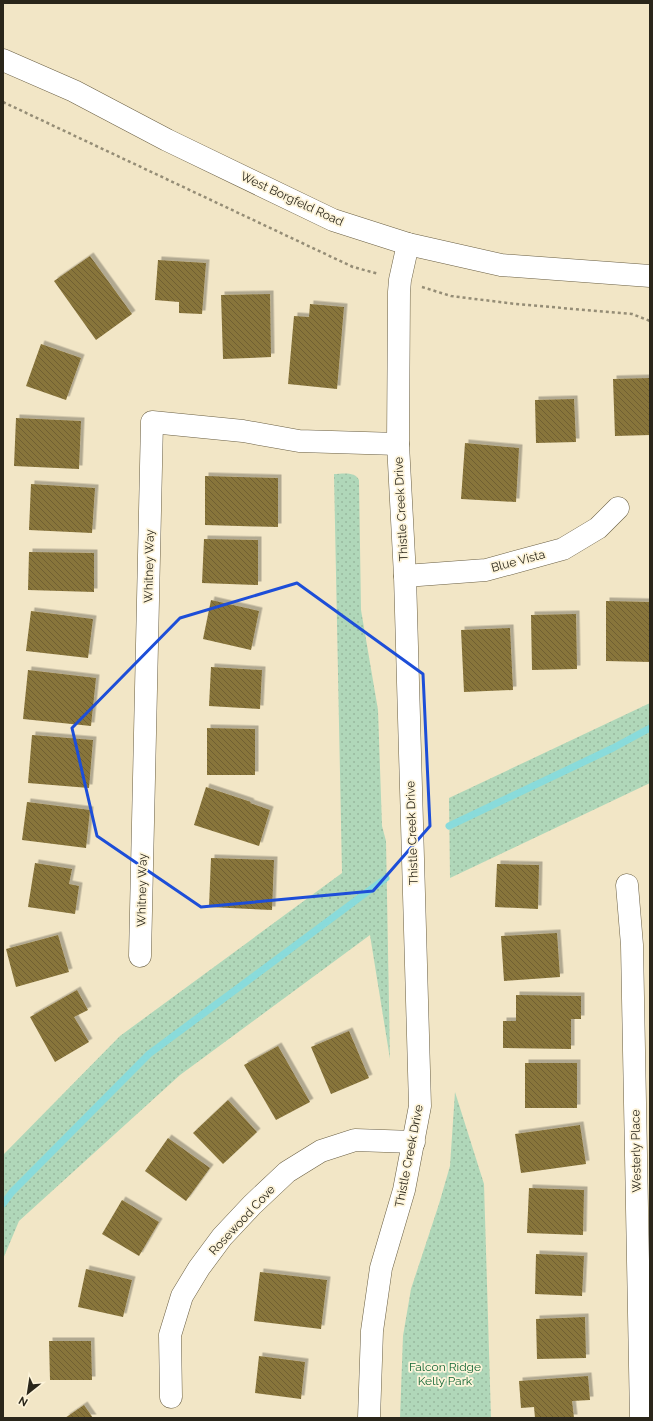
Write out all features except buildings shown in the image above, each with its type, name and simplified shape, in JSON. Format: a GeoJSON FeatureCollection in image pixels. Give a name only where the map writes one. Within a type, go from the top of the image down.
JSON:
{"type":"FeatureCollection","features":[{"type":"Feature","properties":{"kind":"street","name":"West Borgfeld Road"},"geometry":{"type":"LineString","coordinates":[[3,60],[74,91],[167,140],[333,220],[408,244],[501,265],[650,276]]}},
{"type":"Feature","properties":{"kind":"street","name":"Thistle Creek Drive"},"geometry":{"type":"LineString","coordinates":[[369,1418],[372,1331],[381,1268],[404,1190],[420,1106],[405,576],[398,444],[399,292],[400,280],[408,244]]}},
{"type":"Feature","properties":{"kind":"street","name":"Whitney Way"},"geometry":{"type":"LineString","coordinates":[[140,956],[152,422],[243,431],[299,441],[398,444]]}},
{"type":"Feature","properties":{"kind":"street","name":"Blue Vista"},"geometry":{"type":"LineString","coordinates":[[405,576],[486,570],[563,549],[598,528],[618,508]]}},
{"type":"Feature","properties":{"kind":"street","name":"Westerly Place"},"geometry":{"type":"LineString","coordinates":[[627,884],[632,945],[641,1418]]}},
{"type":"Feature","properties":{"kind":"street","name":"Rosewood Cove"},"geometry":{"type":"LineString","coordinates":[[172,1397],[170,1335],[182,1296],[198,1268],[222,1237],[252,1205],[287,1172],[321,1151],[355,1140],[414,1142]]}},
{"type":"Feature","properties":{"kind":"highlighted area"},"geometry":{"type":"Polygon","coordinates":[[[297,583],[423,674],[430,826],[373,891],[201,907],[97,836],[72,728],[180,618],[297,583]]]}},
{"type":"Feature","properties":{"kind":"green space"},"geometry":{"type":"Polygon","coordinates":[[[334,474],[351,474],[355,475],[359,480],[361,610],[378,710],[382,826],[386,841],[390,1059],[370,935],[180,1075],[19,1221],[3,1259],[3,1155],[120,1036],[342,873],[334,474]]]}},
{"type":"Feature","properties":{"kind":"green space"},"geometry":{"type":"Polygon","coordinates":[[[650,703],[650,783],[450,878],[449,798],[650,703]]]}},
{"type":"Feature","properties":{"kind":"green space","name":"Falcon Ridge Kelly Park"},"geometry":{"type":"Polygon","coordinates":[[[455,1092],[484,1184],[491,1418],[400,1418],[403,1336],[411,1289],[450,1166],[455,1092]]]}},
{"type":"Feature","properties":{"kind":"waterway"},"geometry":{"type":"LineString","coordinates":[[449,826],[613,748],[650,728]]}},
{"type":"Feature","properties":{"kind":"waterway"},"geometry":{"type":"LineString","coordinates":[[3,1204],[12,1192],[149,1054],[386,878]]}}]}
